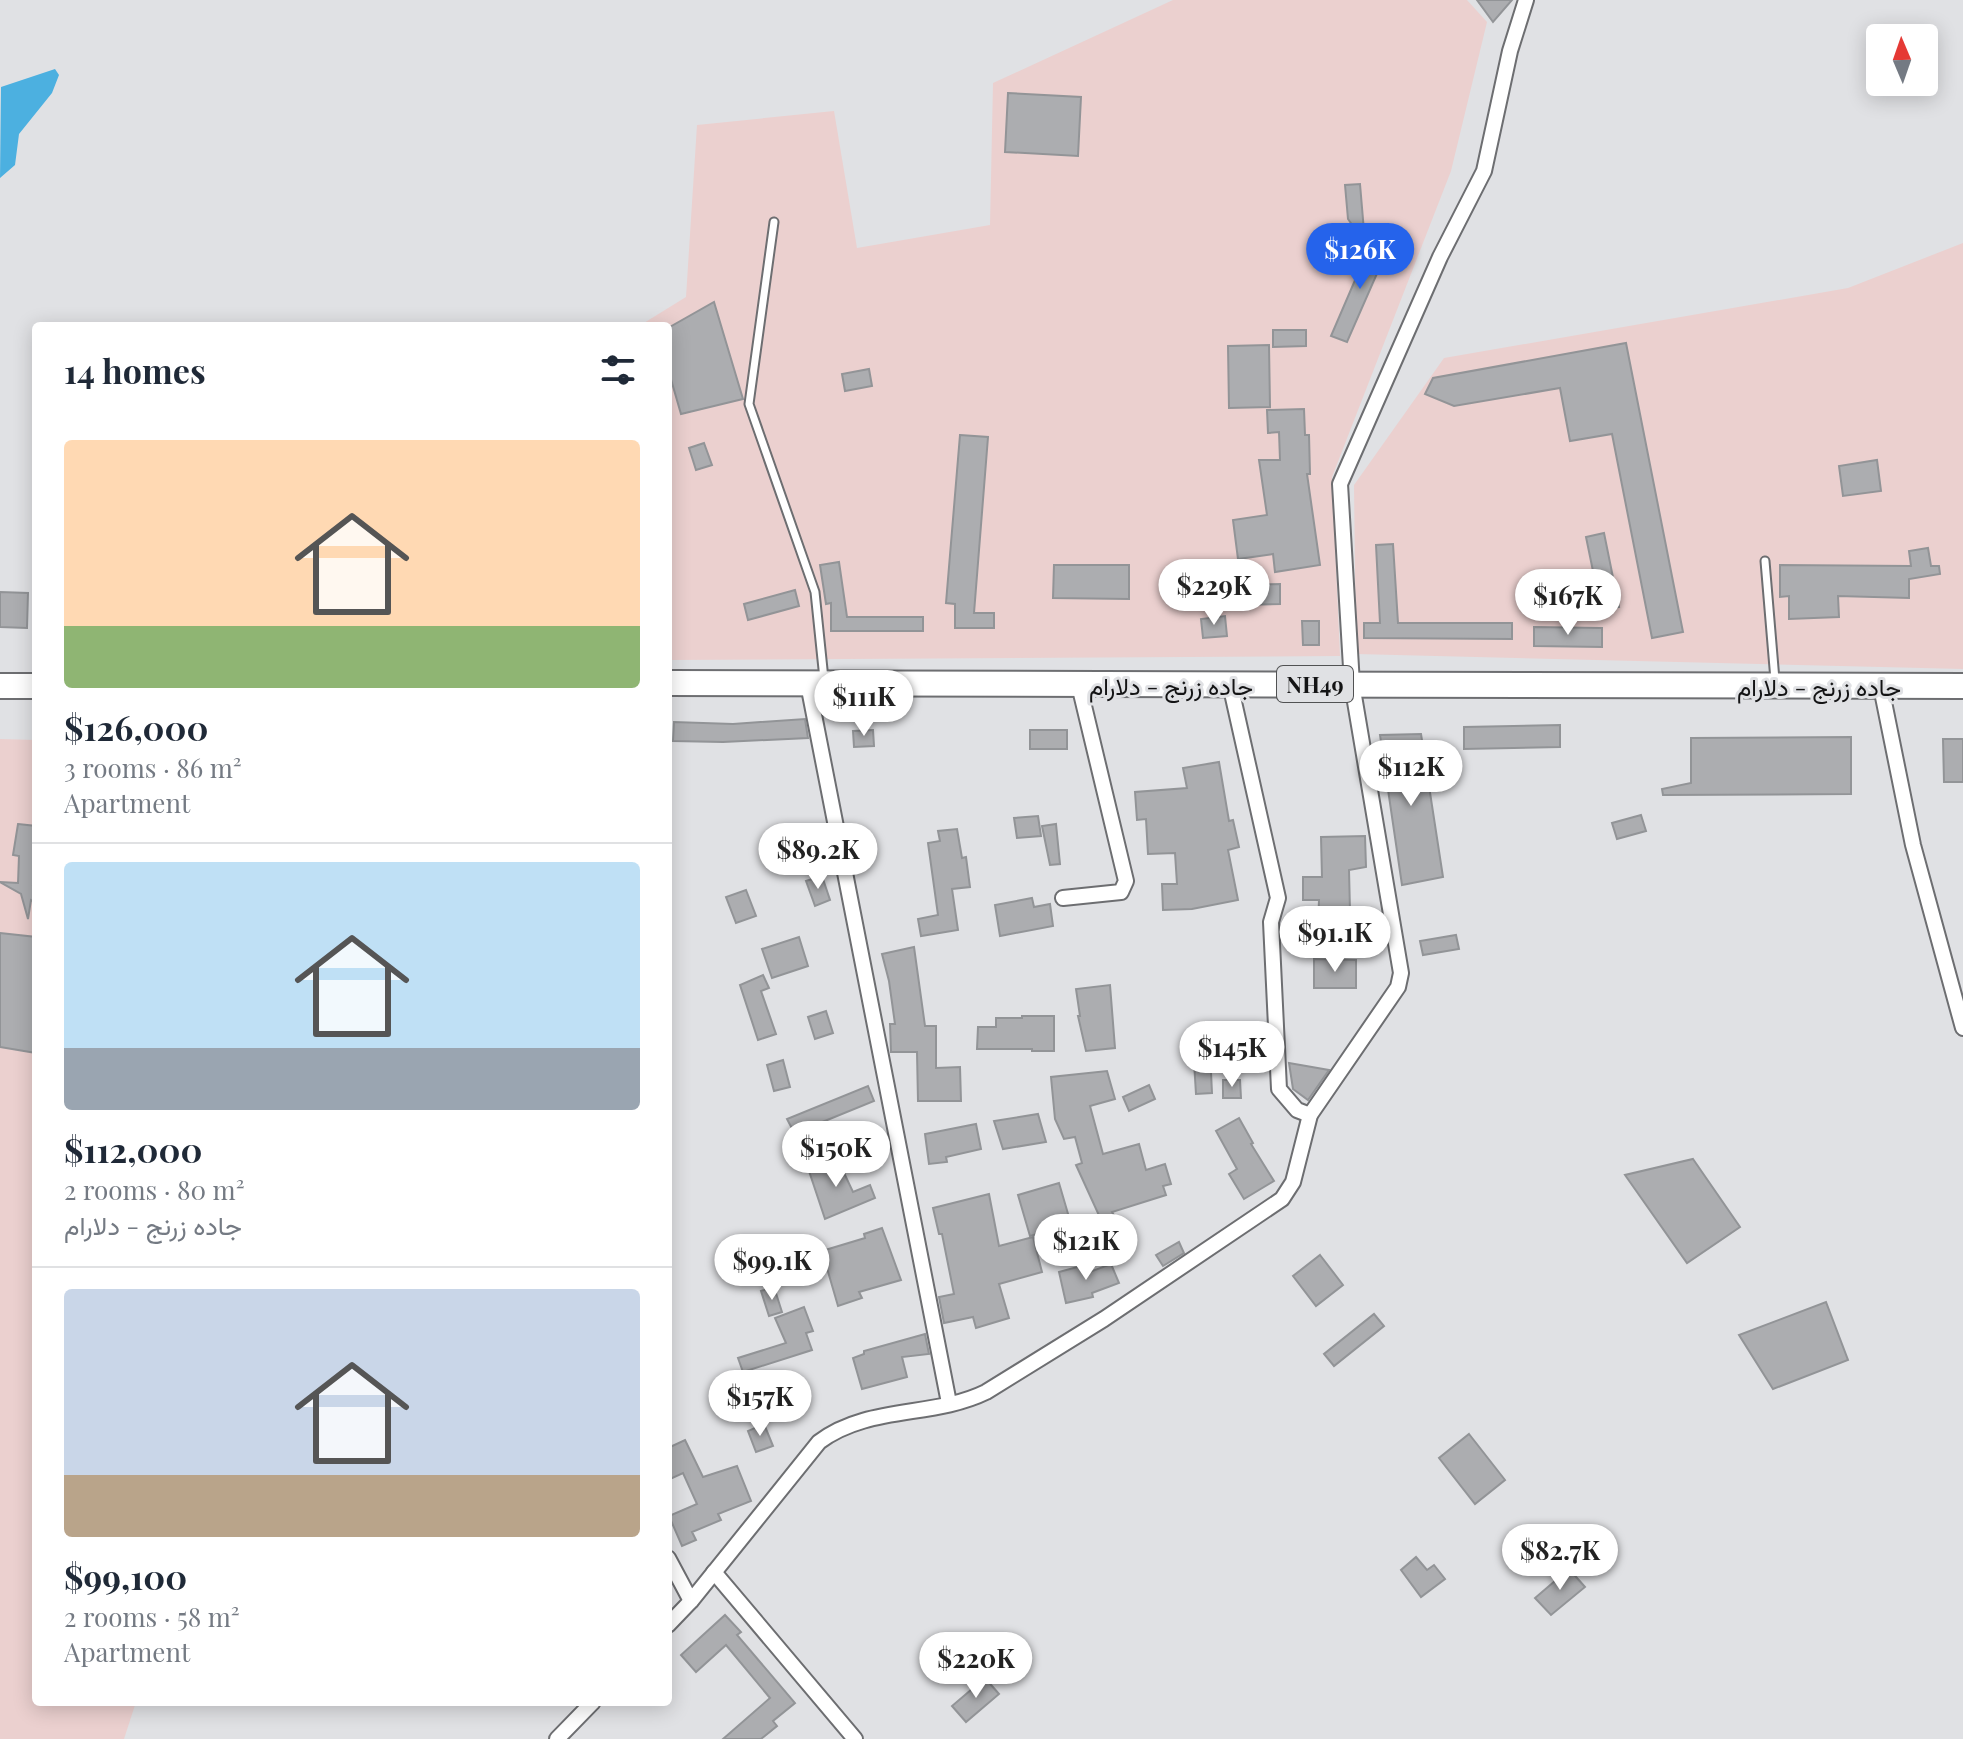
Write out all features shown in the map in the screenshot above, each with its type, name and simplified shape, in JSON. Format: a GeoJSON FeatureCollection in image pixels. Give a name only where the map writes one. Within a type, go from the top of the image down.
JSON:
{"type":"FeatureCollection","features":[{"type":"Feature","properties":{"kind":"highway","name":"جاده زرنج - دلارام"},"geometry":{"type":"LineString","coordinates":[[672,683],[1963,686]]}},
{"type":"Feature","properties":{"kind":"highway"},"geometry":{"type":"LineString","coordinates":[[0,686],[32,686]]}},
{"type":"Feature","properties":{"kind":"street"},"geometry":{"type":"LineString","coordinates":[[672,1621],[819,1442],[837,1429],[864,1419],[966,1401],[986,1392],[1104,1319],[1282,1199],[1293,1182],[1310,1115],[1391,998],[1401,973],[1352,684],[1340,484],[1440,257],[1484,171],[1510,51],[1526,0]]}},
{"type":"Feature","properties":{"kind":"street"},"geometry":{"type":"LineString","coordinates":[[816,684],[949,1403]]}},
{"type":"Feature","properties":{"kind":"street"},"geometry":{"type":"LineString","coordinates":[[1230,684],[1278,898],[1271,922],[1279,1089],[1297,1110],[1310,1115]]}},
{"type":"Feature","properties":{"kind":"street"},"geometry":{"type":"LineString","coordinates":[[1063,898],[1121,892],[1126,881],[1079,685]]}},
{"type":"Feature","properties":{"kind":"street"},"geometry":{"type":"LineString","coordinates":[[1881,687],[1913,845],[1963,1028]]}},
{"type":"Feature","properties":{"kind":"street"},"geometry":{"type":"LineString","coordinates":[[672,1565],[691,1601]]}},
{"type":"Feature","properties":{"kind":"street"},"geometry":{"type":"LineString","coordinates":[[714,1572],[855,1739]]}},
{"type":"Feature","properties":{"kind":"street"},"geometry":{"type":"LineString","coordinates":[[557,1739],[589,1706]]}},
{"type":"Feature","properties":{"kind":"lane"},"geometry":{"type":"LineString","coordinates":[[774,222],[749,404],[815,592],[816,684]]}},
{"type":"Feature","properties":{"kind":"lane"},"geometry":{"type":"LineString","coordinates":[[1765,561],[1775,686]]}},
{"type":"Feature","properties":{"kind":"shaded area"},"geometry":{"type":"Polygon","coordinates":[[[1173,0],[1467,0],[1487,22],[1451,171],[1332,477],[1340,656],[672,660],[672,322],[645,322],[686,297],[697,125],[834,111],[857,248],[990,225],[993,83],[1173,0]]]}},
{"type":"Feature","properties":{"kind":"shaded area"},"geometry":{"type":"Polygon","coordinates":[[[1963,243],[1963,669],[1356,654],[1354,485],[1444,358],[1848,288],[1963,243]]]}},
{"type":"Feature","properties":{"kind":"shaded area"},"geometry":{"type":"Polygon","coordinates":[[[0,739],[32,740],[32,1706],[135,1706],[124,1739],[0,1739],[0,739]]]}},
{"type":"Feature","properties":{"kind":"water"},"geometry":{"type":"Polygon","coordinates":[[[55,69],[59,75],[52,93],[19,134],[15,165],[0,178],[1,87],[55,69]]]}},
{"type":"Feature","properties":{"kind":"building"},"geometry":{"type":"Polygon","coordinates":[[[1477,0],[1512,0],[1493,22],[1477,0]]]}},
{"type":"Feature","properties":{"kind":"building"},"geometry":{"type":"Polygon","coordinates":[[[1008,93],[1081,97],[1078,156],[1005,152],[1008,93]]]}},
{"type":"Feature","properties":{"kind":"building"},"geometry":{"type":"Polygon","coordinates":[[[1360,184],[1365,243],[1348,219],[1345,185],[1360,184]]]}},
{"type":"Feature","properties":{"kind":"building"},"geometry":{"type":"Polygon","coordinates":[[[1374,236],[1386,253],[1347,342],[1331,336],[1374,236]]]}},
{"type":"Feature","properties":{"kind":"building"},"geometry":{"type":"Polygon","coordinates":[[[714,302],[743,399],[681,414],[672,383],[672,326],[714,302]]]}},
{"type":"Feature","properties":{"kind":"building"},"geometry":{"type":"Polygon","coordinates":[[[1273,330],[1306,330],[1306,346],[1273,347],[1273,330]]]}},
{"type":"Feature","properties":{"kind":"building"},"geometry":{"type":"Polygon","coordinates":[[[1626,343],[1683,632],[1652,638],[1612,434],[1570,441],[1560,388],[1454,406],[1425,394],[1433,378],[1626,343]]]}},
{"type":"Feature","properties":{"kind":"building"},"geometry":{"type":"Polygon","coordinates":[[[1269,345],[1270,407],[1229,408],[1228,346],[1269,345]]]}},
{"type":"Feature","properties":{"kind":"building"},"geometry":{"type":"Polygon","coordinates":[[[869,369],[872,386],[845,391],[842,374],[869,369]]]}},
{"type":"Feature","properties":{"kind":"building"},"geometry":{"type":"Polygon","coordinates":[[[1304,409],[1305,435],[1309,435],[1310,474],[1307,474],[1320,565],[1275,572],[1273,554],[1238,559],[1233,520],[1267,515],[1259,460],[1280,460],[1279,432],[1268,433],[1267,410],[1304,409]]]}},
{"type":"Feature","properties":{"kind":"building"},"geometry":{"type":"Polygon","coordinates":[[[960,435],[988,437],[974,613],[994,613],[994,628],[955,628],[955,604],[946,603],[960,435]]]}},
{"type":"Feature","properties":{"kind":"building"},"geometry":{"type":"Polygon","coordinates":[[[704,443],[712,465],[696,470],[689,448],[704,443]]]}},
{"type":"Feature","properties":{"kind":"building"},"geometry":{"type":"Polygon","coordinates":[[[1877,460],[1881,491],[1843,496],[1839,466],[1877,460]]]}},
{"type":"Feature","properties":{"kind":"building"},"geometry":{"type":"Polygon","coordinates":[[[1604,533],[1619,607],[1601,610],[1586,537],[1604,533]]]}},
{"type":"Feature","properties":{"kind":"building"},"geometry":{"type":"Polygon","coordinates":[[[1393,544],[1398,623],[1512,623],[1512,639],[1364,638],[1364,623],[1380,623],[1376,545],[1393,544]]]}},
{"type":"Feature","properties":{"kind":"building"},"geometry":{"type":"Polygon","coordinates":[[[1928,548],[1931,566],[1939,566],[1940,574],[1909,579],[1909,598],[1838,596],[1839,617],[1789,619],[1789,596],[1780,597],[1780,565],[1911,566],[1909,551],[1928,548]]]}},
{"type":"Feature","properties":{"kind":"building"},"geometry":{"type":"Polygon","coordinates":[[[839,562],[847,617],[923,617],[923,631],[831,631],[831,603],[826,604],[820,565],[839,562]]]}},
{"type":"Feature","properties":{"kind":"building"},"geometry":{"type":"Polygon","coordinates":[[[1054,565],[1129,565],[1129,599],[1053,598],[1054,565]]]}},
{"type":"Feature","properties":{"kind":"building"},"geometry":{"type":"Polygon","coordinates":[[[1280,584],[1280,604],[1238,605],[1237,585],[1280,584]]]}},
{"type":"Feature","properties":{"kind":"building"},"geometry":{"type":"Polygon","coordinates":[[[795,590],[799,606],[748,620],[744,604],[795,590]]]}},
{"type":"Feature","properties":{"kind":"building"},"geometry":{"type":"Polygon","coordinates":[[[0,592],[28,593],[27,628],[0,627],[0,592]]]}},
{"type":"Feature","properties":{"kind":"building"},"geometry":{"type":"Polygon","coordinates":[[[1225,616],[1227,636],[1203,638],[1201,619],[1225,616]]]}},
{"type":"Feature","properties":{"kind":"building"},"geometry":{"type":"Polygon","coordinates":[[[1302,621],[1319,621],[1319,645],[1303,645],[1302,621]]]}},
{"type":"Feature","properties":{"kind":"building"},"geometry":{"type":"Polygon","coordinates":[[[1534,627],[1602,628],[1602,647],[1534,646],[1534,627]]]}},
{"type":"Feature","properties":{"kind":"building"},"geometry":{"type":"Polygon","coordinates":[[[805,719],[808,738],[673,741],[674,722],[733,724],[805,719]]]}},
{"type":"Feature","properties":{"kind":"building"},"geometry":{"type":"Polygon","coordinates":[[[1560,725],[1560,747],[1464,749],[1464,727],[1560,725]]]}},
{"type":"Feature","properties":{"kind":"building"},"geometry":{"type":"Polygon","coordinates":[[[873,730],[874,746],[854,747],[853,731],[873,730]]]}},
{"type":"Feature","properties":{"kind":"building"},"geometry":{"type":"Polygon","coordinates":[[[1030,730],[1067,730],[1067,749],[1030,749],[1030,730]]]}},
{"type":"Feature","properties":{"kind":"building"},"geometry":{"type":"Polygon","coordinates":[[[1421,734],[1443,877],[1402,885],[1380,735],[1421,734]]]}},
{"type":"Feature","properties":{"kind":"building"},"geometry":{"type":"Polygon","coordinates":[[[1851,737],[1851,794],[1663,795],[1662,789],[1691,783],[1691,738],[1851,737]]]}},
{"type":"Feature","properties":{"kind":"building"},"geometry":{"type":"Polygon","coordinates":[[[1943,739],[1963,739],[1963,782],[1944,782],[1943,739]]]}},
{"type":"Feature","properties":{"kind":"building"},"geometry":{"type":"Polygon","coordinates":[[[1219,762],[1229,821],[1233,820],[1239,847],[1228,850],[1238,900],[1192,909],[1163,910],[1162,884],[1177,884],[1175,853],[1148,854],[1146,819],[1137,820],[1135,792],[1187,788],[1183,768],[1219,762]]]}},
{"type":"Feature","properties":{"kind":"building"},"geometry":{"type":"Polygon","coordinates":[[[1641,815],[1646,831],[1617,839],[1612,823],[1641,815]]]}},
{"type":"Feature","properties":{"kind":"building"},"geometry":{"type":"Polygon","coordinates":[[[1038,816],[1041,836],[1017,838],[1014,818],[1038,816]]]}},
{"type":"Feature","properties":{"kind":"building"},"geometry":{"type":"Polygon","coordinates":[[[18,824],[32,826],[32,901],[28,919],[21,894],[0,882],[18,883],[19,856],[13,855],[18,824]]]}},
{"type":"Feature","properties":{"kind":"building"},"geometry":{"type":"Polygon","coordinates":[[[1056,824],[1060,864],[1050,865],[1042,826],[1056,824]]]}},
{"type":"Feature","properties":{"kind":"building"},"geometry":{"type":"Polygon","coordinates":[[[957,829],[962,858],[966,857],[970,887],[952,889],[958,930],[921,936],[918,919],[938,915],[928,843],[940,841],[938,831],[957,829]]]}},
{"type":"Feature","properties":{"kind":"building"},"geometry":{"type":"Polygon","coordinates":[[[1365,836],[1366,867],[1349,870],[1350,911],[1355,911],[1355,926],[1318,924],[1319,900],[1303,900],[1303,877],[1322,877],[1321,837],[1365,836]]]}},
{"type":"Feature","properties":{"kind":"building"},"geometry":{"type":"Polygon","coordinates":[[[822,876],[830,900],[815,906],[806,881],[822,876]]]}},
{"type":"Feature","properties":{"kind":"building"},"geometry":{"type":"Polygon","coordinates":[[[746,890],[756,916],[736,923],[726,897],[746,890]]]}},
{"type":"Feature","properties":{"kind":"building"},"geometry":{"type":"Polygon","coordinates":[[[1032,898],[1034,907],[1050,904],[1053,926],[1000,936],[995,905],[1032,898]]]}},
{"type":"Feature","properties":{"kind":"building"},"geometry":{"type":"Polygon","coordinates":[[[0,933],[32,937],[32,1052],[0,1047],[0,933]]]}},
{"type":"Feature","properties":{"kind":"building"},"geometry":{"type":"Polygon","coordinates":[[[1456,935],[1459,949],[1423,955],[1420,941],[1456,935]]]}},
{"type":"Feature","properties":{"kind":"building"},"geometry":{"type":"Polygon","coordinates":[[[799,937],[808,966],[772,978],[762,949],[799,937]]]}},
{"type":"Feature","properties":{"kind":"building"},"geometry":{"type":"Polygon","coordinates":[[[914,947],[925,1026],[936,1026],[936,1068],[960,1067],[961,1101],[918,1101],[917,1052],[891,1052],[890,1024],[895,1024],[882,954],[914,947]]]}},
{"type":"Feature","properties":{"kind":"building"},"geometry":{"type":"Polygon","coordinates":[[[1314,959],[1356,960],[1356,988],[1314,988],[1314,959]]]}},
{"type":"Feature","properties":{"kind":"building"},"geometry":{"type":"Polygon","coordinates":[[[763,975],[769,988],[761,991],[776,1034],[758,1040],[740,985],[763,975]]]}},
{"type":"Feature","properties":{"kind":"building"},"geometry":{"type":"Polygon","coordinates":[[[1110,985],[1115,1048],[1086,1051],[1076,989],[1110,985]]]}},
{"type":"Feature","properties":{"kind":"building"},"geometry":{"type":"Polygon","coordinates":[[[826,1011],[833,1033],[815,1039],[808,1017],[826,1011]]]}},
{"type":"Feature","properties":{"kind":"building"},"geometry":{"type":"Polygon","coordinates":[[[1054,1016],[1054,1051],[977,1049],[978,1027],[996,1027],[996,1018],[1054,1016]]]}},
{"type":"Feature","properties":{"kind":"building"},"geometry":{"type":"Polygon","coordinates":[[[1205,1022],[1220,1022],[1220,1051],[1210,1051],[1212,1093],[1196,1094],[1193,1045],[1205,1044],[1205,1022]]]}},
{"type":"Feature","properties":{"kind":"building"},"geometry":{"type":"Polygon","coordinates":[[[783,1060],[790,1087],[774,1091],[767,1065],[783,1060]]]}},
{"type":"Feature","properties":{"kind":"building"},"geometry":{"type":"Polygon","coordinates":[[[1289,1063],[1329,1070],[1308,1100],[1293,1089],[1289,1063]]]}},
{"type":"Feature","properties":{"kind":"building"},"geometry":{"type":"Polygon","coordinates":[[[1107,1071],[1115,1099],[1090,1106],[1103,1154],[1139,1144],[1146,1170],[1165,1164],[1171,1184],[1163,1186],[1166,1195],[1112,1212],[1115,1217],[1102,1222],[1076,1165],[1082,1163],[1075,1137],[1064,1139],[1055,1119],[1051,1077],[1107,1071]]]}},
{"type":"Feature","properties":{"kind":"building"},"geometry":{"type":"Polygon","coordinates":[[[1223,1080],[1240,1080],[1241,1098],[1223,1098],[1223,1080]]]}},
{"type":"Feature","properties":{"kind":"building"},"geometry":{"type":"Polygon","coordinates":[[[1149,1085],[1155,1099],[1129,1111],[1123,1097],[1149,1085]]]}},
{"type":"Feature","properties":{"kind":"building"},"geometry":{"type":"Polygon","coordinates":[[[868,1086],[874,1101],[796,1136],[787,1119],[868,1086]]]}},
{"type":"Feature","properties":{"kind":"building"},"geometry":{"type":"Polygon","coordinates":[[[1038,1114],[1046,1142],[1003,1149],[994,1121],[1038,1114]]]}},
{"type":"Feature","properties":{"kind":"building"},"geometry":{"type":"Polygon","coordinates":[[[1239,1118],[1274,1181],[1244,1199],[1229,1174],[1237,1169],[1216,1131],[1239,1118]]]}},
{"type":"Feature","properties":{"kind":"building"},"geometry":{"type":"Polygon","coordinates":[[[976,1124],[981,1149],[946,1157],[947,1162],[929,1164],[925,1134],[976,1124]]]}},
{"type":"Feature","properties":{"kind":"building"},"geometry":{"type":"Polygon","coordinates":[[[836,1156],[853,1192],[870,1185],[875,1198],[825,1219],[808,1168],[836,1156]]]}},
{"type":"Feature","properties":{"kind":"building"},"geometry":{"type":"Polygon","coordinates":[[[1693,1159],[1740,1227],[1687,1263],[1625,1175],[1693,1159]]]}},
{"type":"Feature","properties":{"kind":"building"},"geometry":{"type":"Polygon","coordinates":[[[1059,1183],[1071,1224],[1030,1236],[1018,1195],[1059,1183]]]}},
{"type":"Feature","properties":{"kind":"building"},"geometry":{"type":"Polygon","coordinates":[[[989,1194],[999,1246],[1033,1237],[1042,1272],[999,1284],[1009,1318],[976,1328],[973,1317],[944,1323],[939,1297],[954,1294],[942,1234],[939,1234],[933,1208],[989,1194]]]}},
{"type":"Feature","properties":{"kind":"building"},"geometry":{"type":"Polygon","coordinates":[[[882,1228],[901,1280],[859,1292],[862,1298],[838,1306],[822,1251],[865,1238],[864,1234],[882,1228]]]}},
{"type":"Feature","properties":{"kind":"building"},"geometry":{"type":"Polygon","coordinates":[[[1179,1242],[1184,1253],[1163,1266],[1156,1255],[1179,1242]]]}},
{"type":"Feature","properties":{"kind":"building"},"geometry":{"type":"Polygon","coordinates":[[[1320,1255],[1343,1285],[1316,1306],[1293,1276],[1320,1255]]]}},
{"type":"Feature","properties":{"kind":"building"},"geometry":{"type":"Polygon","coordinates":[[[1111,1264],[1119,1283],[1092,1293],[1093,1297],[1066,1303],[1059,1272],[1085,1265],[1087,1273],[1111,1264]]]}},
{"type":"Feature","properties":{"kind":"building"},"geometry":{"type":"Polygon","coordinates":[[[774,1287],[782,1312],[769,1316],[761,1291],[774,1287]]]}},
{"type":"Feature","properties":{"kind":"building"},"geometry":{"type":"Polygon","coordinates":[[[1826,1302],[1848,1360],[1773,1389],[1739,1335],[1826,1302]]]}},
{"type":"Feature","properties":{"kind":"building"},"geometry":{"type":"Polygon","coordinates":[[[804,1307],[813,1331],[806,1333],[812,1350],[743,1372],[738,1358],[786,1343],[775,1318],[804,1307]]]}},
{"type":"Feature","properties":{"kind":"building"},"geometry":{"type":"Polygon","coordinates":[[[1374,1314],[1384,1326],[1334,1366],[1324,1354],[1374,1314]]]}},
{"type":"Feature","properties":{"kind":"building"},"geometry":{"type":"Polygon","coordinates":[[[925,1334],[929,1354],[902,1357],[907,1377],[862,1389],[853,1358],[864,1354],[864,1351],[925,1334]]]}},
{"type":"Feature","properties":{"kind":"building"},"geometry":{"type":"Polygon","coordinates":[[[779,1388],[786,1403],[769,1410],[763,1395],[779,1388]]]}},
{"type":"Feature","properties":{"kind":"building"},"geometry":{"type":"Polygon","coordinates":[[[764,1424],[773,1446],[756,1452],[748,1431],[764,1424]]]}},
{"type":"Feature","properties":{"kind":"building"},"geometry":{"type":"Polygon","coordinates":[[[1469,1434],[1505,1480],[1475,1504],[1439,1458],[1469,1434]]]}},
{"type":"Feature","properties":{"kind":"building"},"geometry":{"type":"Polygon","coordinates":[[[685,1440],[703,1477],[737,1466],[751,1501],[718,1514],[721,1520],[692,1532],[696,1540],[682,1546],[672,1523],[672,1515],[697,1504],[683,1473],[672,1478],[672,1446],[685,1440]]]}},
{"type":"Feature","properties":{"kind":"building"},"geometry":{"type":"Polygon","coordinates":[[[1416,1557],[1427,1570],[1434,1565],[1445,1579],[1421,1597],[1401,1570],[1416,1557]]]}},
{"type":"Feature","properties":{"kind":"building"},"geometry":{"type":"Polygon","coordinates":[[[1569,1569],[1585,1587],[1551,1615],[1535,1598],[1569,1569]]]}},
{"type":"Feature","properties":{"kind":"building"},"geometry":{"type":"Polygon","coordinates":[[[725,1615],[741,1632],[737,1635],[795,1703],[773,1721],[777,1726],[761,1739],[723,1739],[770,1698],[726,1645],[696,1672],[681,1655],[725,1615]]]}},
{"type":"Feature","properties":{"kind":"building"},"geometry":{"type":"Polygon","coordinates":[[[985,1678],[999,1694],[966,1722],[952,1706],[985,1678]]]}}]}
